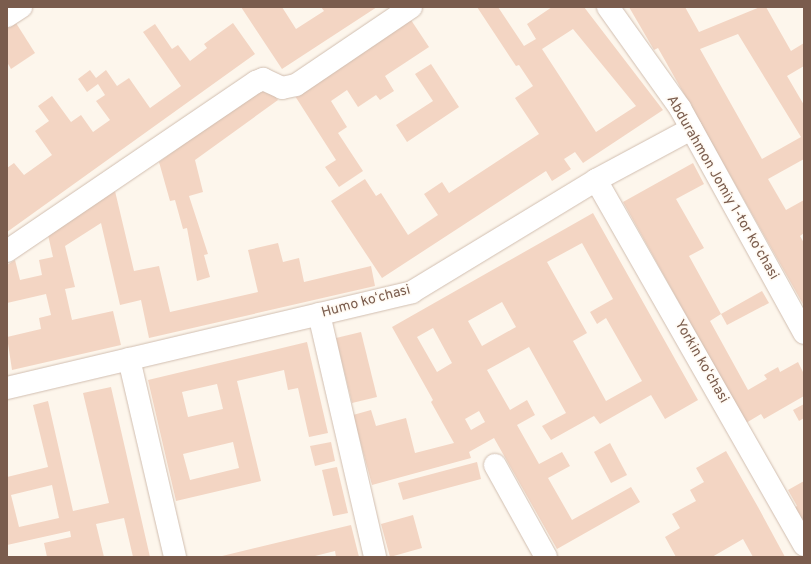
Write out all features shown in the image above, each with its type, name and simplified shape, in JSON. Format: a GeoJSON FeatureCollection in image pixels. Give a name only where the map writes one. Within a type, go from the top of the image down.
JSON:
{"type":"FeatureCollection","features":[{"type":"Feature","properties":{"kind":"street"},"geometry":{"type":"LineString","coordinates":[[7,16],[21,7]]}},
{"type":"Feature","properties":{"kind":"street"},"geometry":{"type":"LineString","coordinates":[[7,251],[256,82],[263,79],[282,88],[296,85],[411,7]]}},
{"type":"Feature","properties":{"kind":"street","name":"Abdurahmon Jomiy 1-tor koʻchasi"},"geometry":{"type":"LineString","coordinates":[[608,7],[680,108],[804,333]]}},
{"type":"Feature","properties":{"kind":"street","name":"Humo koʻchasi"},"geometry":{"type":"LineString","coordinates":[[7,388],[412,292],[596,180],[692,129]]}},
{"type":"Feature","properties":{"kind":"street","name":"Yorkin koʻchasi"},"geometry":{"type":"LineString","coordinates":[[596,180],[804,545]]}},
{"type":"Feature","properties":{"kind":"street"},"geometry":{"type":"LineString","coordinates":[[319,314],[375,557]]}},
{"type":"Feature","properties":{"kind":"street"},"geometry":{"type":"LineString","coordinates":[[129,359],[175,557]]}},
{"type":"Feature","properties":{"kind":"street"},"geometry":{"type":"LineString","coordinates":[[495,465],[546,557]]}},
{"type":"Feature","properties":{"kind":"building"},"geometry":{"type":"Polygon","coordinates":[[[241,7],[282,7],[296,29],[324,11],[321,7],[377,7],[282,69],[241,7]]]}},
{"type":"Feature","properties":{"kind":"building"},"geometry":{"type":"Polygon","coordinates":[[[477,7],[498,7],[524,46],[536,39],[527,24],[552,7],[584,7],[663,110],[583,163],[575,152],[564,159],[571,169],[552,181],[546,171],[382,278],[331,201],[365,179],[376,196],[381,193],[408,235],[438,215],[424,194],[442,182],[449,193],[539,134],[515,98],[533,86],[519,65],[516,66],[477,7]],[[573,29],[542,49],[596,132],[636,106],[573,29]]]}},
{"type":"Feature","properties":{"kind":"building"},"geometry":{"type":"Polygon","coordinates":[[[629,7],[685,7],[699,32],[760,7],[766,7],[791,51],[804,43],[804,66],[787,76],[804,105],[804,159],[768,179],[786,210],[804,200],[804,233],[800,236],[804,243],[804,306],[658,48],[654,50],[629,7]],[[738,34],[700,49],[762,159],[801,137],[738,34]]]}},
{"type":"Feature","properties":{"kind":"building"},"geometry":{"type":"Polygon","coordinates":[[[411,20],[429,47],[385,76],[394,91],[380,100],[376,95],[358,107],[347,90],[331,101],[347,127],[338,133],[363,171],[339,187],[325,167],[336,160],[295,96],[411,20]]]}},
{"type":"Feature","properties":{"kind":"building"},"geometry":{"type":"Polygon","coordinates":[[[16,23],[35,53],[11,69],[7,62],[7,28],[16,23]]]}},
{"type":"Feature","properties":{"kind":"building"},"geometry":{"type":"Polygon","coordinates":[[[233,23],[255,54],[7,232],[7,168],[14,163],[24,175],[52,155],[35,131],[49,121],[38,106],[52,96],[71,122],[81,115],[93,132],[110,120],[96,101],[105,95],[98,84],[87,92],[78,79],[90,70],[96,78],[106,70],[117,86],[129,78],[150,108],[181,86],[143,32],[155,24],[172,49],[178,45],[190,61],[207,48],[204,44],[233,23]]]}},
{"type":"Feature","properties":{"kind":"building"},"geometry":{"type":"Polygon","coordinates":[[[431,64],[459,107],[407,142],[396,125],[433,101],[415,74],[431,64]]]}},
{"type":"Feature","properties":{"kind":"building"},"geometry":{"type":"Polygon","coordinates":[[[266,84],[278,100],[195,160],[203,192],[189,196],[208,254],[204,255],[210,277],[197,281],[187,228],[183,229],[175,200],[170,201],[159,162],[266,84]]]}},
{"type":"Feature","properties":{"kind":"building"},"geometry":{"type":"Polygon","coordinates":[[[693,163],[704,184],[676,199],[704,248],[689,256],[721,314],[710,321],[748,390],[767,379],[764,375],[778,367],[780,372],[798,362],[804,374],[804,396],[764,419],[761,414],[746,423],[623,202],[693,163]]]}},
{"type":"Feature","properties":{"kind":"building"},"geometry":{"type":"Polygon","coordinates":[[[115,191],[134,271],[159,266],[170,312],[258,292],[248,250],[278,243],[283,262],[299,258],[304,282],[371,266],[375,286],[149,338],[141,300],[120,305],[101,223],[65,246],[75,287],[65,289],[72,320],[113,311],[121,345],[12,370],[7,337],[41,329],[39,318],[51,315],[46,294],[7,303],[7,265],[15,260],[20,280],[42,275],[39,260],[53,257],[48,235],[115,191]]]}},
{"type":"Feature","properties":{"kind":"building"},"geometry":{"type":"Polygon","coordinates":[[[593,213],[698,400],[665,419],[651,395],[600,424],[594,416],[551,440],[542,426],[566,413],[529,347],[487,370],[510,410],[527,400],[535,415],[517,425],[539,464],[562,452],[570,466],[548,478],[572,520],[631,487],[640,502],[557,549],[494,438],[469,452],[471,458],[372,485],[353,415],[371,410],[376,426],[406,418],[415,453],[454,443],[431,402],[433,400],[392,327],[593,213]],[[582,243],[547,262],[587,333],[573,341],[606,401],[642,381],[606,318],[597,324],[590,312],[613,299],[582,243]],[[502,302],[468,321],[482,346],[516,327],[502,302]],[[433,328],[417,337],[437,372],[452,363],[433,328]],[[479,411],[465,419],[471,430],[485,422],[479,411]]]}},
{"type":"Feature","properties":{"kind":"building"},"geometry":{"type":"Polygon","coordinates":[[[762,291],[769,303],[727,325],[721,314],[762,291]]]}},
{"type":"Feature","properties":{"kind":"building"},"geometry":{"type":"Polygon","coordinates":[[[361,332],[377,397],[352,403],[336,338],[361,332]]]}},
{"type":"Feature","properties":{"kind":"building"},"geometry":{"type":"Polygon","coordinates":[[[307,342],[328,433],[309,437],[298,388],[288,390],[284,370],[237,381],[261,481],[176,501],[148,380],[307,342]],[[217,384],[182,392],[188,417],[223,409],[217,384]],[[233,442],[183,454],[190,480],[239,468],[233,442]]]}},
{"type":"Feature","properties":{"kind":"building"},"geometry":{"type":"Polygon","coordinates":[[[111,387],[150,557],[133,557],[124,518],[96,524],[104,557],[47,557],[44,543],[71,537],[70,531],[7,545],[7,477],[48,467],[33,405],[48,401],[73,511],[109,503],[83,393],[111,387]],[[52,485],[11,495],[19,527],[59,518],[52,485]]]}},
{"type":"Feature","properties":{"kind":"building"},"geometry":{"type":"Polygon","coordinates":[[[804,404],[804,418],[799,421],[793,410],[804,404]]]}},
{"type":"Feature","properties":{"kind":"building"},"geometry":{"type":"Polygon","coordinates":[[[331,442],[335,461],[315,466],[310,446],[331,442]]]}},
{"type":"Feature","properties":{"kind":"building"},"geometry":{"type":"Polygon","coordinates":[[[610,443],[627,475],[611,483],[594,452],[610,443]]]}},
{"type":"Feature","properties":{"kind":"building"},"geometry":{"type":"Polygon","coordinates":[[[726,451],[785,557],[753,557],[743,539],[712,557],[676,557],[665,537],[680,528],[672,514],[696,501],[690,490],[704,482],[696,468],[726,451]]]}},
{"type":"Feature","properties":{"kind":"building"},"geometry":{"type":"Polygon","coordinates":[[[477,462],[481,479],[403,500],[398,483],[477,462]]]}},
{"type":"Feature","properties":{"kind":"building"},"geometry":{"type":"Polygon","coordinates":[[[337,467],[348,513],[333,516],[322,470],[337,467]]]}},
{"type":"Feature","properties":{"kind":"building"},"geometry":{"type":"Polygon","coordinates":[[[804,481],[804,527],[794,508],[797,506],[788,490],[804,481]]]}},
{"type":"Feature","properties":{"kind":"building"},"geometry":{"type":"Polygon","coordinates":[[[413,515],[422,548],[390,557],[381,524],[413,515]]]}},
{"type":"Feature","properties":{"kind":"building"},"geometry":{"type":"Polygon","coordinates":[[[351,525],[359,557],[336,557],[335,551],[311,557],[218,557],[351,525]]]}}]}
